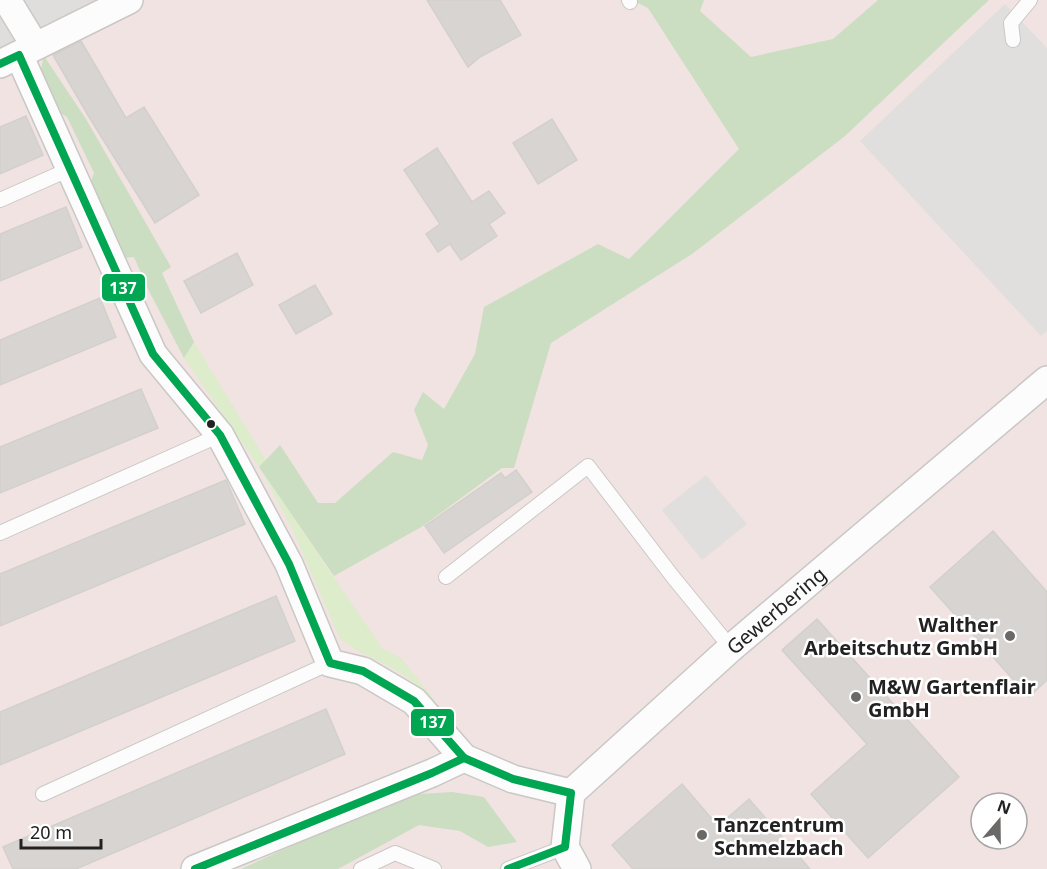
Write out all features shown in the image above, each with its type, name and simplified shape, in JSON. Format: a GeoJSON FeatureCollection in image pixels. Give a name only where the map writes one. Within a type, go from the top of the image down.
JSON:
{"type":"FeatureCollection","features":[{"type":"Feature","properties":{"kind":"street"},"geometry":{"type":"LineString","coordinates":[[7,0],[18,55],[153,354],[220,435],[290,564],[330,663],[363,671],[414,701],[464,759],[513,779],[571,793],[571,858]]}},
{"type":"Feature","properties":{"kind":"street"},"geometry":{"type":"LineString","coordinates":[[18,55],[129,0]]}},
{"type":"Feature","properties":{"kind":"street","name":"Gewerbering"},"geometry":{"type":"LineString","coordinates":[[571,793],[731,648],[1047,380]]}},
{"type":"Feature","properties":{"kind":"street"},"geometry":{"type":"LineString","coordinates":[[195,869],[464,759]]}},
{"type":"Feature","properties":{"kind":"lane"},"geometry":{"type":"LineString","coordinates":[[1013,40],[1011,22],[1030,0]]}},
{"type":"Feature","properties":{"kind":"lane"},"geometry":{"type":"LineString","coordinates":[[0,200],[70,169]]}},
{"type":"Feature","properties":{"kind":"lane"},"geometry":{"type":"LineString","coordinates":[[0,533],[220,435]]}},
{"type":"Feature","properties":{"kind":"lane"},"geometry":{"type":"LineString","coordinates":[[446,577],[588,466],[731,648]]}},
{"type":"Feature","properties":{"kind":"lane"},"geometry":{"type":"LineString","coordinates":[[43,794],[330,663]]}},
{"type":"Feature","properties":{"kind":"lane"},"geometry":{"type":"LineString","coordinates":[[361,869],[395,852],[434,869]]}},
{"type":"Feature","properties":{"kind":"lane"},"geometry":{"type":"LineString","coordinates":[[508,869],[571,858]]}},
{"type":"Feature","properties":{"kind":"shaded area"},"geometry":{"type":"Polygon","coordinates":[[[0,0],[129,0],[0,64],[0,0]]]}},
{"type":"Feature","properties":{"kind":"shaded area"},"geometry":{"type":"Polygon","coordinates":[[[129,0],[1047,0],[1047,869],[0,869],[0,64],[129,0]]]}},
{"type":"Feature","properties":{"kind":"shaded area"},"geometry":{"type":"Polygon","coordinates":[[[1005,4],[1047,48],[1047,331],[1041,336],[860,141],[1005,4]]]}},
{"type":"Feature","properties":{"kind":"shaded area"},"geometry":{"type":"Polygon","coordinates":[[[706,475],[747,524],[702,560],[662,510],[706,475]]]}},
{"type":"Feature","properties":{"kind":"green space"},"geometry":{"type":"Polygon","coordinates":[[[632,0],[704,0],[700,11],[751,57],[833,39],[878,0],[989,0],[845,136],[692,254],[551,343],[514,468],[502,468],[423,526],[334,576],[259,467],[280,445],[318,503],[335,503],[393,452],[422,460],[428,445],[414,410],[423,392],[444,409],[475,354],[484,307],[598,244],[629,259],[739,149],[648,8],[632,0]]]}},
{"type":"Feature","properties":{"kind":"green space"},"geometry":{"type":"Polygon","coordinates":[[[44,56],[86,119],[171,267],[162,273],[194,342],[184,358],[134,257],[121,258],[90,184],[94,173],[67,117],[56,110],[40,73],[44,56]]]}},
{"type":"Feature","properties":{"kind":"green space"},"geometry":{"type":"Polygon","coordinates":[[[194,342],[266,460],[259,467],[184,358],[194,342]]]}},
{"type":"Feature","properties":{"kind":"green space"},"geometry":{"type":"Polygon","coordinates":[[[259,467],[382,648],[401,658],[453,723],[409,679],[340,639],[293,531],[259,467]]]}},
{"type":"Feature","properties":{"kind":"green space"},"geometry":{"type":"Polygon","coordinates":[[[452,792],[484,797],[517,842],[488,847],[460,831],[419,825],[338,869],[241,869],[403,795],[452,792]]]}},
{"type":"Feature","properties":{"kind":"building"},"geometry":{"type":"Polygon","coordinates":[[[427,0],[500,0],[521,35],[480,57],[468,67],[427,0]]]}},
{"type":"Feature","properties":{"kind":"building"},"geometry":{"type":"Polygon","coordinates":[[[81,41],[126,118],[144,107],[199,195],[155,223],[53,55],[81,41]]]}},
{"type":"Feature","properties":{"kind":"building"},"geometry":{"type":"Polygon","coordinates":[[[26,116],[43,155],[0,174],[0,127],[26,116]]]}},
{"type":"Feature","properties":{"kind":"building"},"geometry":{"type":"Polygon","coordinates":[[[552,119],[577,160],[538,184],[513,143],[552,119]]]}},
{"type":"Feature","properties":{"kind":"building"},"geometry":{"type":"Polygon","coordinates":[[[437,148],[472,202],[489,191],[505,213],[489,224],[497,236],[461,260],[450,244],[438,252],[426,234],[440,224],[404,170],[437,148]]]}},
{"type":"Feature","properties":{"kind":"building"},"geometry":{"type":"Polygon","coordinates":[[[66,207],[82,247],[0,281],[0,234],[66,207]]]}},
{"type":"Feature","properties":{"kind":"building"},"geometry":{"type":"Polygon","coordinates":[[[237,253],[253,285],[201,313],[184,281],[237,253]]]}},
{"type":"Feature","properties":{"kind":"building"},"geometry":{"type":"Polygon","coordinates":[[[315,285],[332,314],[296,334],[279,305],[315,285]]]}},
{"type":"Feature","properties":{"kind":"building"},"geometry":{"type":"Polygon","coordinates":[[[100,298],[116,337],[0,385],[0,340],[100,298]]]}},
{"type":"Feature","properties":{"kind":"building"},"geometry":{"type":"Polygon","coordinates":[[[141,389],[158,428],[0,493],[0,447],[141,389]]]}},
{"type":"Feature","properties":{"kind":"building"},"geometry":{"type":"Polygon","coordinates":[[[516,470],[532,492],[444,553],[425,526],[501,473],[505,478],[516,470]]]}},
{"type":"Feature","properties":{"kind":"building"},"geometry":{"type":"Polygon","coordinates":[[[226,480],[245,524],[0,626],[0,574],[226,480]]]}},
{"type":"Feature","properties":{"kind":"building","name":"Walther Arbeitschutz GmbH"},"geometry":{"type":"Polygon","coordinates":[[[993,531],[1047,592],[1047,680],[1029,697],[930,587],[993,531]]]}},
{"type":"Feature","properties":{"kind":"building"},"geometry":{"type":"Polygon","coordinates":[[[276,596],[295,641],[0,765],[0,712],[276,596]]]}},
{"type":"Feature","properties":{"kind":"building","name":"M&W Gartenflair GmbH"},"geometry":{"type":"Polygon","coordinates":[[[817,619],[959,777],[868,858],[811,794],[867,744],[782,650],[817,619]]]}},
{"type":"Feature","properties":{"kind":"building"},"geometry":{"type":"Polygon","coordinates":[[[326,709],[345,754],[76,869],[13,869],[3,847],[326,709]]]}},
{"type":"Feature","properties":{"kind":"building","name":"Tanzcentrum Schmelzbach"},"geometry":{"type":"Polygon","coordinates":[[[682,784],[718,826],[749,799],[810,869],[633,869],[612,845],[682,784]]]}},
{"type":"Feature","properties":{"kind":"transit line","name":"137"},"geometry":{"type":"LineString","coordinates":[[0,64],[19,55],[153,354],[220,435],[289,564],[330,663],[363,671],[414,701],[464,758],[513,779],[571,793],[565,847],[508,869]]}},
{"type":"Feature","properties":{"kind":"transit line","name":"137"},"geometry":{"type":"LineString","coordinates":[[195,869],[464,758]]}},
{"type":"Feature","properties":{"kind":"place","name":"Walther Arbeitschutz GmbH"},"geometry":{"type":"Point","coordinates":[1010,636]}},
{"type":"Feature","properties":{"kind":"place","name":"M&W Gartenflair GmbH"},"geometry":{"type":"Point","coordinates":[856,697]}},
{"type":"Feature","properties":{"kind":"place","name":"Tanzcentrum Schmelzbach"},"geometry":{"type":"Point","coordinates":[702,835]}}]}
